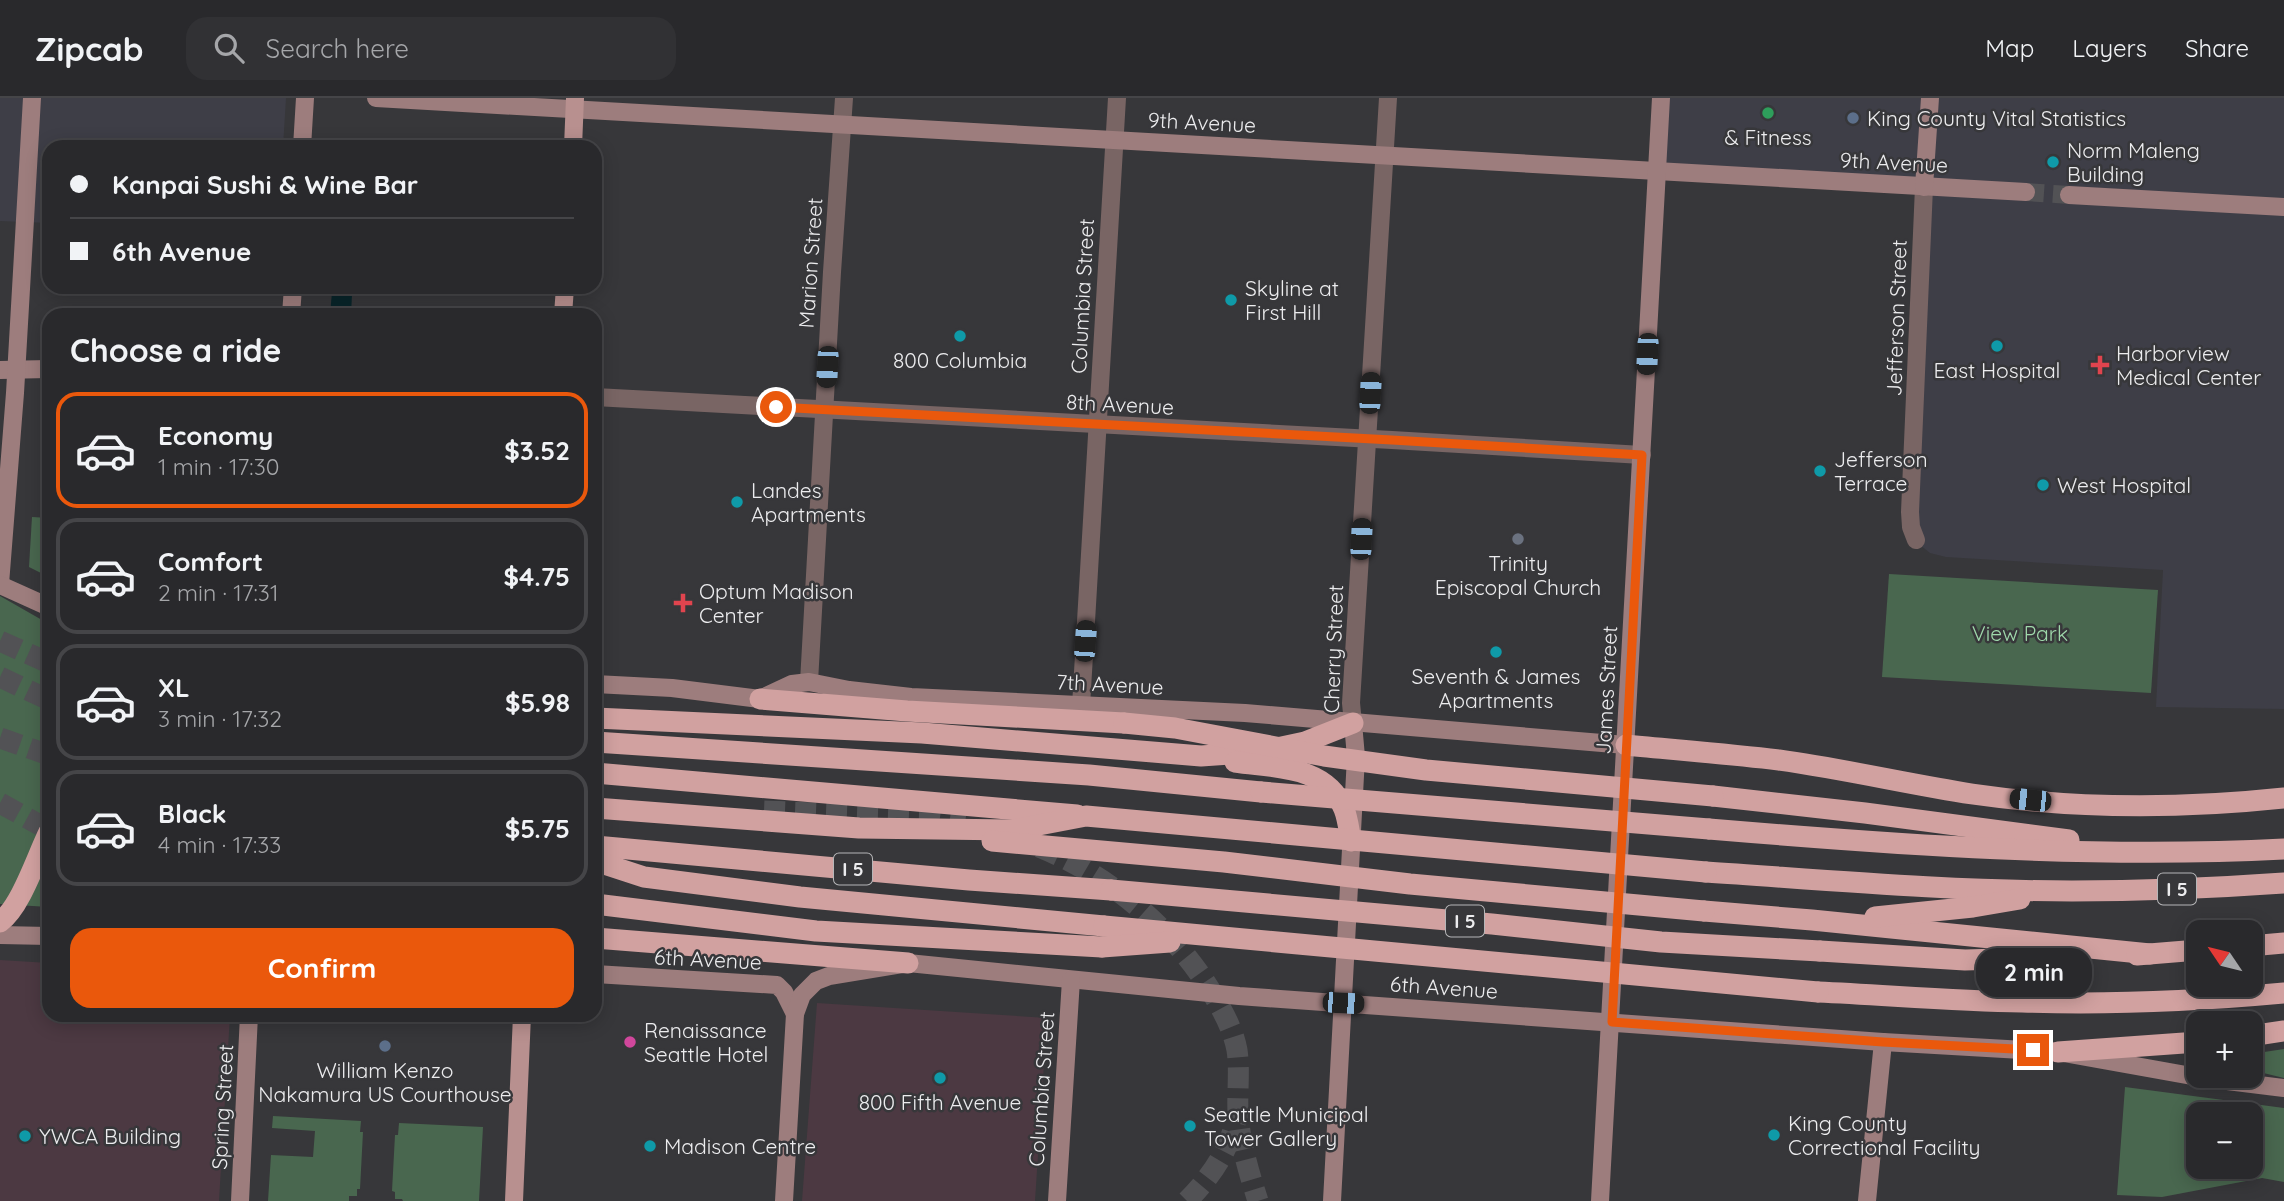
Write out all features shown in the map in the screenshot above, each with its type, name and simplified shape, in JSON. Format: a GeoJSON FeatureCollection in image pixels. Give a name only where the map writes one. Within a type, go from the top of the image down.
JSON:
{"type":"FeatureCollection","features":[{"type":"Feature","properties":{"kind":"highway"},"geometry":{"type":"LineString","coordinates":[[760,699],[1175,728],[1324,756],[1426,770],[1713,796],[2161,852]]}},
{"type":"Feature","properties":{"kind":"highway"},"geometry":{"type":"LineString","coordinates":[[602,718],[922,733],[1201,756],[1299,771],[1331,788],[1344,810],[1351,841]]}},
{"type":"Feature","properties":{"kind":"highway"},"geometry":{"type":"LineString","coordinates":[[1201,756],[1259,752],[1305,742],[1353,723]]}},
{"type":"Feature","properties":{"kind":"highway"},"geometry":{"type":"LineString","coordinates":[[602,742],[1089,775],[1261,792],[1925,846],[2161,852],[2284,849]]}},
{"type":"Feature","properties":{"kind":"highway"},"geometry":{"type":"LineString","coordinates":[[1626,745],[1781,761],[1974,794],[2058,803],[2174,806],[2284,798]]}},
{"type":"Feature","properties":{"kind":"highway","name":"I 5"},"geometry":{"type":"LineString","coordinates":[[602,774],[1706,872],[1962,888],[2071,891],[2284,883]]}},
{"type":"Feature","properties":{"kind":"highway"},"geometry":{"type":"LineString","coordinates":[[602,809],[859,828],[1013,830],[1086,816]]}},
{"type":"Feature","properties":{"kind":"highway"},"geometry":{"type":"LineString","coordinates":[[949,838],[1224,862],[1410,884],[2150,954]]}},
{"type":"Feature","properties":{"kind":"highway"},"geometry":{"type":"LineString","coordinates":[[0,922],[17,901],[42,846]]}},
{"type":"Feature","properties":{"kind":"highway","name":"I 5"},"geometry":{"type":"LineString","coordinates":[[602,847],[1492,924],[1661,942],[1965,960],[2186,951]]}},
{"type":"Feature","properties":{"kind":"highway","name":"I 5"},"geometry":{"type":"LineString","coordinates":[[602,864],[644,877],[1103,936],[1242,938],[1818,992],[2062,1003],[2186,1000],[2284,993]]}},
{"type":"Feature","properties":{"kind":"highway"},"geometry":{"type":"LineString","coordinates":[[1812,920],[1882,917],[1973,907],[2071,891]]}},
{"type":"Feature","properties":{"kind":"highway"},"geometry":{"type":"LineString","coordinates":[[602,905],[816,931],[1103,936]]}},
{"type":"Feature","properties":{"kind":"highway"},"geometry":{"type":"LineString","coordinates":[[602,939],[908,963]]}},
{"type":"Feature","properties":{"kind":"highway"},"geometry":{"type":"LineString","coordinates":[[2263,945],[2284,943]]}},
{"type":"Feature","properties":{"kind":"highway"},"geometry":{"type":"LineString","coordinates":[[2263,1034],[2284,1031]]}},
{"type":"Feature","properties":{"kind":"highway"},"geometry":{"type":"LineString","coordinates":[[2058,1052],[2186,1043]]}},
{"type":"Feature","properties":{"kind":"main road"},"geometry":{"type":"LineString","coordinates":[[573,140],[575,103]]}},
{"type":"Feature","properties":{"kind":"main road"},"geometry":{"type":"LineString","coordinates":[[514,1201],[522,1022]]}},
{"type":"Feature","properties":{"kind":"street"},"geometry":{"type":"LineString","coordinates":[[32,98],[8,370],[0,584],[42,604]]}},
{"type":"Feature","properties":{"kind":"street"},"geometry":{"type":"LineString","coordinates":[[302,140],[305,98]]}},
{"type":"Feature","properties":{"kind":"street","name":"9th Avenue"},"geometry":{"type":"LineString","coordinates":[[376,98],[575,103],[843,125],[2026,192]]}},
{"type":"Feature","properties":{"kind":"street","name":"Marion Street"},"geometry":{"type":"LineString","coordinates":[[809,682],[844,98]]}},
{"type":"Feature","properties":{"kind":"street","name":"Columbia Street"},"geometry":{"type":"LineString","coordinates":[[1081,706],[1117,98]]}},
{"type":"Feature","properties":{"kind":"street","name":"Cherry Street"},"geometry":{"type":"LineString","coordinates":[[1332,1201],[1356,757],[1352,703],[1388,98]]}},
{"type":"Feature","properties":{"kind":"street","name":"James Street"},"geometry":{"type":"LineString","coordinates":[[1600,1201],[1661,98]]}},
{"type":"Feature","properties":{"kind":"street","name":"Jefferson Street"},"geometry":{"type":"LineString","coordinates":[[1916,540],[1911,527],[1910,512],[1930,98]]}},
{"type":"Feature","properties":{"kind":"street"},"geometry":{"type":"LineString","coordinates":[[2069,195],[2284,206]]}},
{"type":"Feature","properties":{"kind":"street"},"geometry":{"type":"LineString","coordinates":[[8,370],[42,369]]}},
{"type":"Feature","properties":{"kind":"street","name":"8th Avenue"},"geometry":{"type":"LineString","coordinates":[[602,397],[1642,455]]}},
{"type":"Feature","properties":{"kind":"street","name":"7th Avenue"},"geometry":{"type":"LineString","coordinates":[[760,699],[792,684],[809,682],[911,697],[1245,713],[1626,745]]}},
{"type":"Feature","properties":{"kind":"street"},"geometry":{"type":"LineString","coordinates":[[602,684],[671,688],[760,699]]}},
{"type":"Feature","properties":{"kind":"street"},"geometry":{"type":"LineString","coordinates":[[0,935],[42,936]]}},
{"type":"Feature","properties":{"kind":"street","name":"6th Avenue"},"geometry":{"type":"LineString","coordinates":[[795,1014],[802,995],[816,981],[829,976],[908,963],[1177,991],[1883,1042],[2058,1052],[2203,1078],[2284,1088]]}},
{"type":"Feature","properties":{"kind":"street","name":"6th Avenue"},"geometry":{"type":"LineString","coordinates":[[602,974],[777,985],[784,992],[795,1014]]}},
{"type":"Feature","properties":{"kind":"street","name":"Columbia Street"},"geometry":{"type":"LineString","coordinates":[[1057,1201],[1071,980]]}},
{"type":"Feature","properties":{"kind":"street"},"geometry":{"type":"LineString","coordinates":[[784,1201],[795,1014]]}},
{"type":"Feature","properties":{"kind":"street","name":"Spring Street"},"geometry":{"type":"LineString","coordinates":[[240,1201],[249,1022]]}},
{"type":"Feature","properties":{"kind":"street"},"geometry":{"type":"LineString","coordinates":[[1867,1201],[1883,1042]]}},
{"type":"Feature","properties":{"kind":"shaded area"},"geometry":{"type":"Polygon","coordinates":[[[0,98],[286,98],[283,140],[42,140],[42,223],[0,221],[0,98]]]}},
{"type":"Feature","properties":{"kind":"shaded area","name":"Harborview Medical Center"},"geometry":{"type":"Polygon","coordinates":[[[1661,98],[2284,98],[2284,709],[2156,707],[2163,570],[1946,557],[1930,553],[1920,545],[1914,534],[1924,187],[1656,171],[1661,98]]]}},
{"type":"Feature","properties":{"kind":"shaded area"},"geometry":{"type":"Polygon","coordinates":[[[0,960],[42,963],[42,1022],[230,1022],[219,1201],[0,1201],[0,960]]]}},
{"type":"Feature","properties":{"kind":"shaded area","name":"800 Fifth Avenue"},"geometry":{"type":"Polygon","coordinates":[[[817,1003],[1047,1018],[1035,1201],[802,1201],[817,1003]]]}},
{"type":"Feature","properties":{"kind":"green space"},"geometry":{"type":"Polygon","coordinates":[[[32,517],[42,518],[42,574],[29,567],[32,517]]]}},
{"type":"Feature","properties":{"kind":"green space","name":"View Park"},"geometry":{"type":"Polygon","coordinates":[[[1889,574],[2158,590],[2151,693],[1882,677],[1889,574]]]}},
{"type":"Feature","properties":{"kind":"green space"},"geometry":{"type":"Polygon","coordinates":[[[0,596],[42,620],[42,907],[0,904],[0,596]]]}},
{"type":"Feature","properties":{"kind":"green space"},"geometry":{"type":"Polygon","coordinates":[[[2284,1049],[2284,1078],[2263,1073],[2263,1052],[2284,1049]]]}},
{"type":"Feature","properties":{"kind":"green space"},"geometry":{"type":"Polygon","coordinates":[[[2125,1087],[2239,1102],[2186,1102],[2186,1179],[2257,1179],[2162,1197],[2117,1195],[2125,1087]]]}},
{"type":"Feature","properties":{"kind":"green space"},"geometry":{"type":"Polygon","coordinates":[[[2263,1105],[2284,1108],[2284,1182],[2263,1178],[2263,1105]]]}},
{"type":"Feature","properties":{"kind":"green space"},"geometry":{"type":"Polygon","coordinates":[[[273,1116],[361,1121],[360,1132],[363,1132],[360,1189],[357,1189],[357,1196],[349,1196],[349,1201],[268,1201],[271,1155],[313,1157],[315,1131],[272,1128],[273,1116]]]}},
{"type":"Feature","properties":{"kind":"green space"},"geometry":{"type":"Polygon","coordinates":[[[399,1123],[483,1127],[479,1201],[395,1199],[395,1192],[392,1191],[395,1135],[398,1135],[399,1123]]]}},
{"type":"Feature","properties":{"kind":"water"},"geometry":{"type":"Polygon","coordinates":[[[332,294],[352,294],[351,308],[331,308],[332,294]]]}},
{"type":"Feature","properties":{"kind":"tunnel"},"geometry":{"type":"LineString","coordinates":[[2026,192],[2069,195]]}},
{"type":"Feature","properties":{"kind":"tunnel"},"geometry":{"type":"LineString","coordinates":[[0,641],[42,660]]}},
{"type":"Feature","properties":{"kind":"tunnel"},"geometry":{"type":"LineString","coordinates":[[0,677],[42,697]]}},
{"type":"Feature","properties":{"kind":"tunnel"},"geometry":{"type":"LineString","coordinates":[[0,738],[42,753]]}},
{"type":"Feature","properties":{"kind":"tunnel"},"geometry":{"type":"LineString","coordinates":[[0,803],[42,826]]}},
{"type":"Feature","properties":{"kind":"tunnel"},"geometry":{"type":"LineString","coordinates":[[764,811],[925,817],[965,823]]}},
{"type":"Feature","properties":{"kind":"tunnel"},"geometry":{"type":"LineString","coordinates":[[1039,847],[1093,874],[1142,911],[1165,932],[1203,979],[1225,1016],[1236,1044],[1239,1124],[1245,1158],[1258,1201]]}},
{"type":"Feature","properties":{"kind":"tunnel"},"geometry":{"type":"LineString","coordinates":[[1187,1201],[1217,1164],[1236,1120]]}},
{"type":"Feature","properties":{"kind":"place","name":"& Fitness"},"geometry":{"type":"Point","coordinates":[1768,113]}},
{"type":"Feature","properties":{"kind":"place","name":"King County Vital Statistics"},"geometry":{"type":"Point","coordinates":[1853,118]}},
{"type":"Feature","properties":{"kind":"place","name":"Norm Maleng Building"},"geometry":{"type":"Point","coordinates":[2053,162]}},
{"type":"Feature","properties":{"kind":"place","name":"Skyline at First Hill"},"geometry":{"type":"Point","coordinates":[1231,300]}},
{"type":"Feature","properties":{"kind":"place","name":"800 Columbia"},"geometry":{"type":"Point","coordinates":[960,336]}},
{"type":"Feature","properties":{"kind":"place","name":"East Hospital"},"geometry":{"type":"Point","coordinates":[1997,346]}},
{"type":"Feature","properties":{"kind":"place","name":"Harborview Medical Center"},"geometry":{"type":"Point","coordinates":[2100,365]}},
{"type":"Feature","properties":{"kind":"place","name":"Jefferson Terrace"},"geometry":{"type":"Point","coordinates":[1820,471]}},
{"type":"Feature","properties":{"kind":"place","name":"West Hospital"},"geometry":{"type":"Point","coordinates":[2043,485]}},
{"type":"Feature","properties":{"kind":"place","name":"Landes Apartments"},"geometry":{"type":"Point","coordinates":[737,502]}},
{"type":"Feature","properties":{"kind":"place","name":"Trinity Episcopal Church"},"geometry":{"type":"Point","coordinates":[1518,539]}},
{"type":"Feature","properties":{"kind":"place","name":"Optum Madison Center"},"geometry":{"type":"Point","coordinates":[683,603]}},
{"type":"Feature","properties":{"kind":"place","name":"Seventh & James Apartments"},"geometry":{"type":"Point","coordinates":[1496,652]}},
{"type":"Feature","properties":{"kind":"place","name":"Renaissance Seattle Hotel"},"geometry":{"type":"Point","coordinates":[630,1042]}},
{"type":"Feature","properties":{"kind":"place","name":"William Kenzo Nakamura US Courthouse"},"geometry":{"type":"Point","coordinates":[385,1046]}},
{"type":"Feature","properties":{"kind":"place","name":"800 Fifth Avenue"},"geometry":{"type":"Point","coordinates":[940,1078]}},
{"type":"Feature","properties":{"kind":"place","name":"Seattle Municipal Tower Gallery"},"geometry":{"type":"Point","coordinates":[1190,1126]}},
{"type":"Feature","properties":{"kind":"place","name":"King County Correctional Facility"},"geometry":{"type":"Point","coordinates":[1774,1135]}},
{"type":"Feature","properties":{"kind":"place","name":"YWCA Building"},"geometry":{"type":"Point","coordinates":[25,1136]}},
{"type":"Feature","properties":{"kind":"place","name":"Madison Centre"},"geometry":{"type":"Point","coordinates":[650,1146]}},
{"type":"Feature","properties":{"kind":"route"},"geometry":{"type":"LineString","coordinates":[[776,407],[1642,455],[1612,1022],[2033,1050]]}}]}
